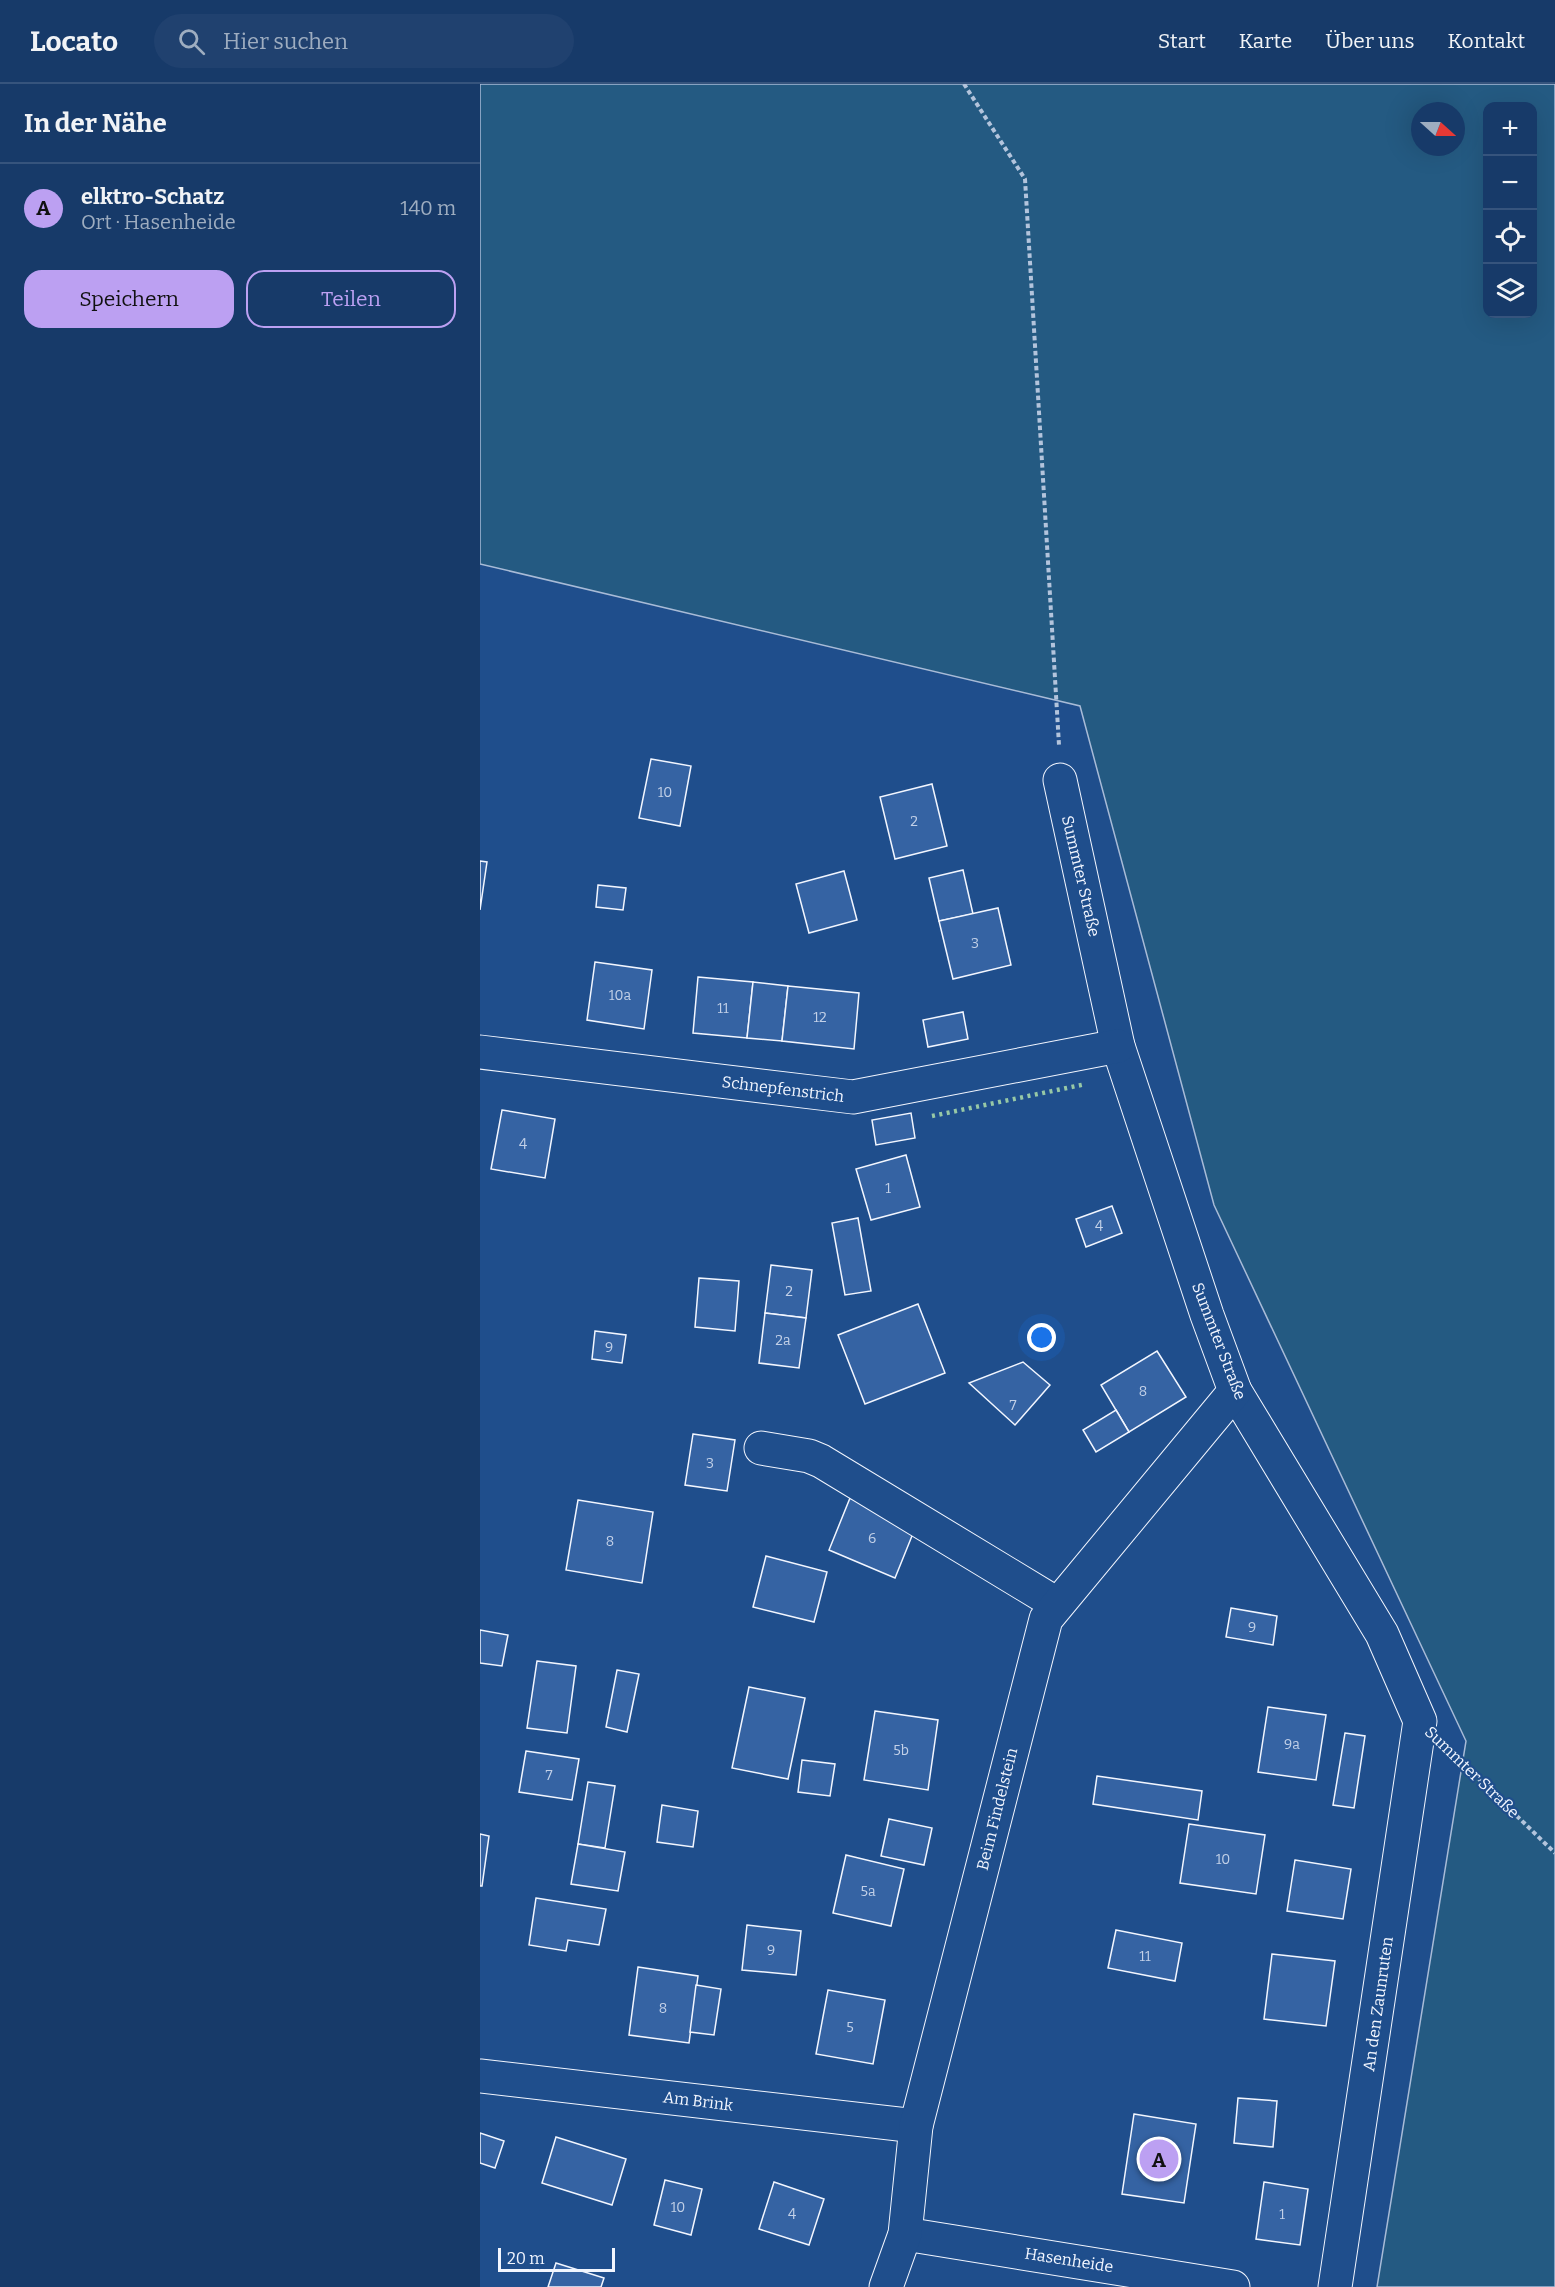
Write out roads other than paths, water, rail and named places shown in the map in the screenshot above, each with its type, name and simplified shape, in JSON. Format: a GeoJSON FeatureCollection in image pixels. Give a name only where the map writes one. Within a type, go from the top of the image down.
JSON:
{"type":"FeatureCollection","features":[{"type":"Feature","properties":{"kind":"street","name":"Summter Straße"},"geometry":{"type":"LineString","coordinates":[[1060,780],[1118,1046],[1207,1316],[1235,1391],[1382,1634],[1420,1721]]}},
{"type":"Feature","properties":{"kind":"street","name":"Schnepfenstrich"},"geometry":{"type":"LineString","coordinates":[[480,1052],[853,1097],[1118,1046]]}},
{"type":"Feature","properties":{"kind":"street","name":"Beim Findelstein"},"geometry":{"type":"LineString","coordinates":[[886,2287],[905,2234],[916,2126],[1046,1619],[1235,1391]]}},
{"type":"Feature","properties":{"kind":"street"},"geometry":{"type":"LineString","coordinates":[[762,1448],[809,1456],[821,1461],[1057,1604]]}},
{"type":"Feature","properties":{"kind":"street","name":"An den Zaunruten"},"geometry":{"type":"LineString","coordinates":[[1335,2287],[1420,1721]]}},
{"type":"Feature","properties":{"kind":"street","name":"Am Brink"},"geometry":{"type":"LineString","coordinates":[[480,2076],[916,2126]]}},
{"type":"Feature","properties":{"kind":"street","name":"Hasenheide"},"geometry":{"type":"LineString","coordinates":[[905,2234],[1233,2287]]}},
{"type":"Feature","properties":{"kind":"place","name":"elktro-Schatz"},"geometry":{"type":"Point","coordinates":[1159,2159]}}]}
